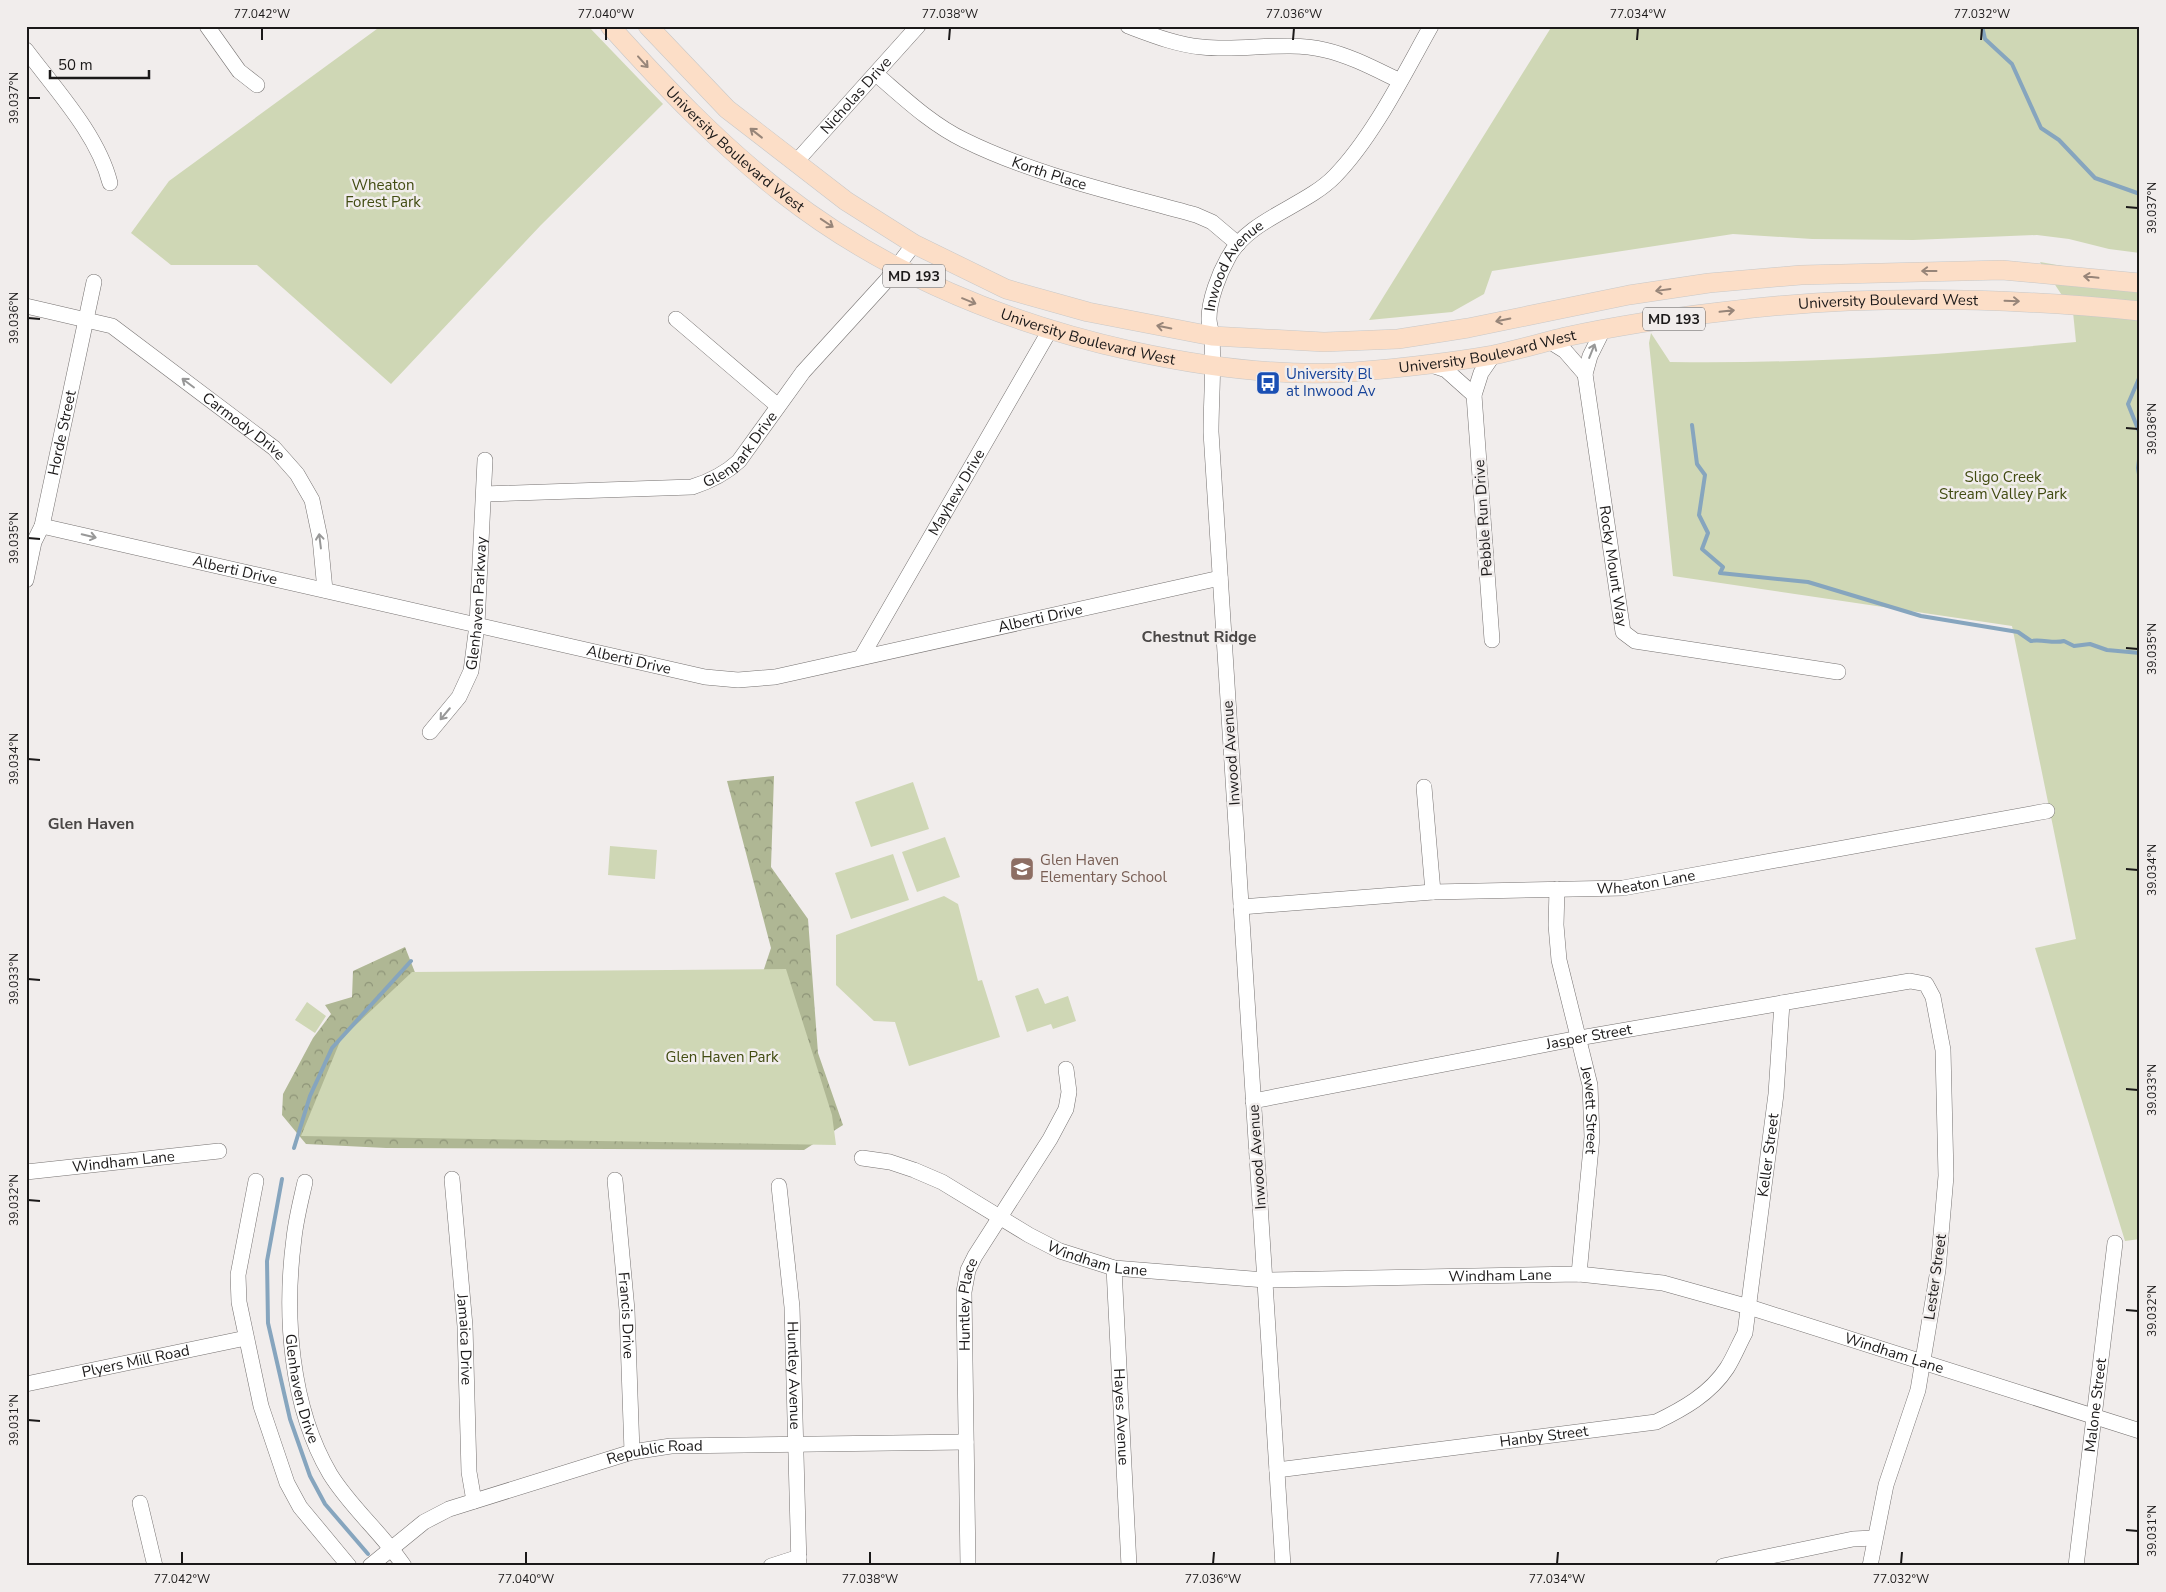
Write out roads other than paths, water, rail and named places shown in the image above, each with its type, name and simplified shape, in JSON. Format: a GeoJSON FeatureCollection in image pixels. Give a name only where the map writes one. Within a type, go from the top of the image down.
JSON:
{"type":"FeatureCollection","features":[{"type":"Feature","properties":{"kind":"main road","name":"University Boulevard West"},"geometry":{"type":"LineString","coordinates":[[610,26],[674,97],[773,186],[854,241],[897,267],[938,288],[1012,319],[1082,340],[1212,368],[1284,373],[1350,372],[1427,364],[1494,354],[1603,330],[1721,312],[1796,304],[1974,300],[2061,303],[2140,312]]}},
{"type":"Feature","properties":{"kind":"main road","name":"University Boulevard West"},"geometry":{"type":"LineString","coordinates":[[648,26],[726,110],[846,201],[914,244],[1006,289],[1088,312],[1212,336],[1324,342],[1398,339],[1468,328],[1629,295],[1709,283],[1801,275],[2002,270],[2140,282]]}},
{"type":"Feature","properties":{"kind":"street"},"geometry":{"type":"LineString","coordinates":[[207,26],[239,71],[257,85]]}},
{"type":"Feature","properties":{"kind":"street","name":"Nicholas Drive"},"geometry":{"type":"LineString","coordinates":[[795,163],[918,26]]}},
{"type":"Feature","properties":{"kind":"street"},"geometry":{"type":"LineString","coordinates":[[1128,26],[1163,39],[1202,48],[1300,47],[1324,50],[1351,58],[1400,81]]}},
{"type":"Feature","properties":{"kind":"street","name":"Inwood Avenue"},"geometry":{"type":"LineString","coordinates":[[1283,1566],[1211,432],[1212,336],[1209,319],[1214,292],[1228,257],[1247,233],[1316,192],[1336,176],[1362,142],[1431,26]]}},
{"type":"Feature","properties":{"kind":"street"},"geometry":{"type":"LineString","coordinates":[[26,50],[95,143],[106,163],[110,183]]}},
{"type":"Feature","properties":{"kind":"street","name":"Korth Place"},"geometry":{"type":"LineString","coordinates":[[876,74],[932,121],[964,140],[1039,172],[1196,215],[1212,222],[1238,244]]}},
{"type":"Feature","properties":{"kind":"street","name":"Glenpark Drive"},"geometry":{"type":"LineString","coordinates":[[484,494],[692,487],[710,482],[728,471],[739,461],[803,372],[897,267],[914,244]]}},
{"type":"Feature","properties":{"kind":"street","name":"Horde Street"},"geometry":{"type":"LineString","coordinates":[[26,580],[30,542],[42,526],[94,282]]}},
{"type":"Feature","properties":{"kind":"street","name":"Carmody Drive"},"geometry":{"type":"LineString","coordinates":[[26,306],[112,326],[274,448],[297,474],[312,500],[320,538],[325,590]]}},
{"type":"Feature","properties":{"kind":"street"},"geometry":{"type":"LineString","coordinates":[[676,319],[778,406]]}},
{"type":"Feature","properties":{"kind":"street","name":"Mayhew Drive"},"geometry":{"type":"LineString","coordinates":[[862,656],[1050,330]]}},
{"type":"Feature","properties":{"kind":"street","name":"Rocky Mount Way"},"geometry":{"type":"LineString","coordinates":[[1603,330],[1590,356],[1585,374],[1624,632],[1634,641],[1838,672]]}},
{"type":"Feature","properties":{"kind":"street"},"geometry":{"type":"LineString","coordinates":[[1549,341],[1565,351],[1585,374]]}},
{"type":"Feature","properties":{"kind":"street","name":"Pebble Run Drive"},"geometry":{"type":"LineString","coordinates":[[1492,640],[1474,395],[1481,372],[1494,354]]}},
{"type":"Feature","properties":{"kind":"street"},"geometry":{"type":"LineString","coordinates":[[1427,364],[1446,370],[1474,395]]}},
{"type":"Feature","properties":{"kind":"street","name":"Glenhaven Parkway"},"geometry":{"type":"LineString","coordinates":[[430,732],[460,697],[471,671],[477,625],[486,460]]}},
{"type":"Feature","properties":{"kind":"street","name":"Alberti Drive"},"geometry":{"type":"LineString","coordinates":[[42,526],[704,677],[738,680],[775,677],[862,656],[1220,578]]}},
{"type":"Feature","properties":{"kind":"street"},"geometry":{"type":"LineString","coordinates":[[1424,786],[1433,892]]}},
{"type":"Feature","properties":{"kind":"street","name":"Wheaton Lane"},"geometry":{"type":"LineString","coordinates":[[1241,907],[1433,892],[1623,888],[2047,811]]}},
{"type":"Feature","properties":{"kind":"street","name":"Jewett Street"},"geometry":{"type":"LineString","coordinates":[[1557,889],[1556,925],[1560,960],[1590,1085],[1592,1137],[1578,1274]]}},
{"type":"Feature","properties":{"kind":"street","name":"Jasper Street"},"geometry":{"type":"LineString","coordinates":[[1253,1101],[1579,1038],[1910,981],[1926,984]]}},
{"type":"Feature","properties":{"kind":"street","name":"Lester Street"},"geometry":{"type":"LineString","coordinates":[[1870,1566],[1874,1538],[1886,1485],[1918,1390],[1938,1270],[1946,1176],[1943,1050],[1933,997],[1926,984]]}},
{"type":"Feature","properties":{"kind":"street","name":"Keller Street"},"geometry":{"type":"LineString","coordinates":[[1749,1307],[1776,1094],[1782,1003]]}},
{"type":"Feature","properties":{"kind":"street","name":"Huntley Place"},"geometry":{"type":"LineString","coordinates":[[968,1566],[964,1292],[968,1270],[1050,1139],[1066,1109],[1068,1092],[1066,1069]]}},
{"type":"Feature","properties":{"kind":"street","name":"Windham Lane"},"geometry":{"type":"LineString","coordinates":[[26,1172],[219,1151]]}},
{"type":"Feature","properties":{"kind":"street","name":"Windham Lane"},"geometry":{"type":"LineString","coordinates":[[862,1158],[890,1162],[942,1182],[999,1219],[1060,1250],[1114,1268],[1265,1280],[1578,1274],[1663,1283],[1749,1307],[2140,1431]]}},
{"type":"Feature","properties":{"kind":"street","name":"Jamaica Drive"},"geometry":{"type":"LineString","coordinates":[[452,1178],[464,1326],[469,1472],[474,1501]]}},
{"type":"Feature","properties":{"kind":"street","name":"Francis Drive"},"geometry":{"type":"LineString","coordinates":[[615,1180],[627,1310],[632,1452]]}},
{"type":"Feature","properties":{"kind":"street"},"geometry":{"type":"LineString","coordinates":[[256,1181],[238,1275],[239,1302],[261,1406],[287,1482],[300,1507],[349,1566]]}},
{"type":"Feature","properties":{"kind":"street","name":"Glenhaven Drive"},"geometry":{"type":"LineString","coordinates":[[305,1182],[294,1236],[290,1304],[292,1349],[301,1396],[312,1435],[330,1473],[350,1503],[392,1548],[404,1566]]}},
{"type":"Feature","properties":{"kind":"street","name":"Huntley Avenue"},"geometry":{"type":"LineString","coordinates":[[779,1186],[792,1307],[799,1561]]}},
{"type":"Feature","properties":{"kind":"street","name":"Malone Street"},"geometry":{"type":"LineString","coordinates":[[2076,1566],[2096,1418],[2116,1243]]}},
{"type":"Feature","properties":{"kind":"street","name":"Hayes Avenue"},"geometry":{"type":"LineString","coordinates":[[1114,1268],[1129,1566]]}},
{"type":"Feature","properties":{"kind":"street","name":"Hanby Street"},"geometry":{"type":"LineString","coordinates":[[1277,1470],[1656,1422],[1683,1409],[1706,1391],[1727,1368],[1745,1333],[1749,1307]]}},
{"type":"Feature","properties":{"kind":"street","name":"Plyers Mill Road"},"geometry":{"type":"LineString","coordinates":[[26,1384],[246,1338]]}},
{"type":"Feature","properties":{"kind":"street","name":"Republic Road"},"geometry":{"type":"LineString","coordinates":[[370,1566],[424,1522],[449,1509],[632,1452],[671,1446],[966,1442]]}},
{"type":"Feature","properties":{"kind":"street"},"geometry":{"type":"LineString","coordinates":[[140,1503],[155,1566]]}},
{"type":"Feature","properties":{"kind":"street"},"geometry":{"type":"LineString","coordinates":[[1723,1566],[1853,1539],[1874,1538]]}},
{"type":"Feature","properties":{"kind":"street"},"geometry":{"type":"LineString","coordinates":[[771,1566],[799,1561]]}},
{"type":"Feature","properties":{"kind":"waterway"},"geometry":{"type":"LineString","coordinates":[[1982,26],[1985,39],[2012,64],[2041,128],[2059,140],[2095,178],[2140,194]]}},
{"type":"Feature","properties":{"kind":"waterway"},"geometry":{"type":"LineString","coordinates":[[2139,193],[2140,172]]}},
{"type":"Feature","properties":{"kind":"waterway"},"geometry":{"type":"LineString","coordinates":[[2140,376],[2128,404],[2140,434]]}},
{"type":"Feature","properties":{"kind":"waterway"},"geometry":{"type":"LineString","coordinates":[[1692,425],[1697,464],[1705,475],[1699,515],[1708,533],[1702,549],[1723,567],[1720,573],[1808,582],[1921,616],[2018,632],[2031,641],[2064,641],[2074,646],[2090,644],[2107,650],[2140,653]]}},
{"type":"Feature","properties":{"kind":"waterway"},"geometry":{"type":"LineString","coordinates":[[2140,451],[2138,468],[2140,481]]}},
{"type":"Feature","properties":{"kind":"waterway"},"geometry":{"type":"LineString","coordinates":[[294,1148],[310,1096],[332,1048],[411,961]]}},
{"type":"Feature","properties":{"kind":"waterway"},"geometry":{"type":"LineString","coordinates":[[282,1179],[267,1261],[268,1323],[290,1419],[310,1476],[325,1504],[368,1554]]}},
{"type":"Feature","properties":{"kind":"place","name":"University Bl at Inwood Av"},"geometry":{"type":"Point","coordinates":[1268,383]}},
{"type":"Feature","properties":{"kind":"place","name":"Glen Haven Elementary School"},"geometry":{"type":"Point","coordinates":[1022,869]}},
{"type":"Feature","properties":{"kind":"district","name":"Chestnut Ridge"},"geometry":{"type":"Point","coordinates":[1199,637]}},
{"type":"Feature","properties":{"kind":"district","name":"Glen Haven"},"geometry":{"type":"Point","coordinates":[91,824]}},
{"type":"Feature","properties":{"kind":"park label","name":"Wheaton Forest Park"},"geometry":{"type":"Point","coordinates":[383,194]}},
{"type":"Feature","properties":{"kind":"park label","name":"Sligo Creek Stream Valley Park"},"geometry":{"type":"Point","coordinates":[2003,486]}},
{"type":"Feature","properties":{"kind":"park label","name":"Glen Haven Park"},"geometry":{"type":"Point","coordinates":[722,1057]}}]}
